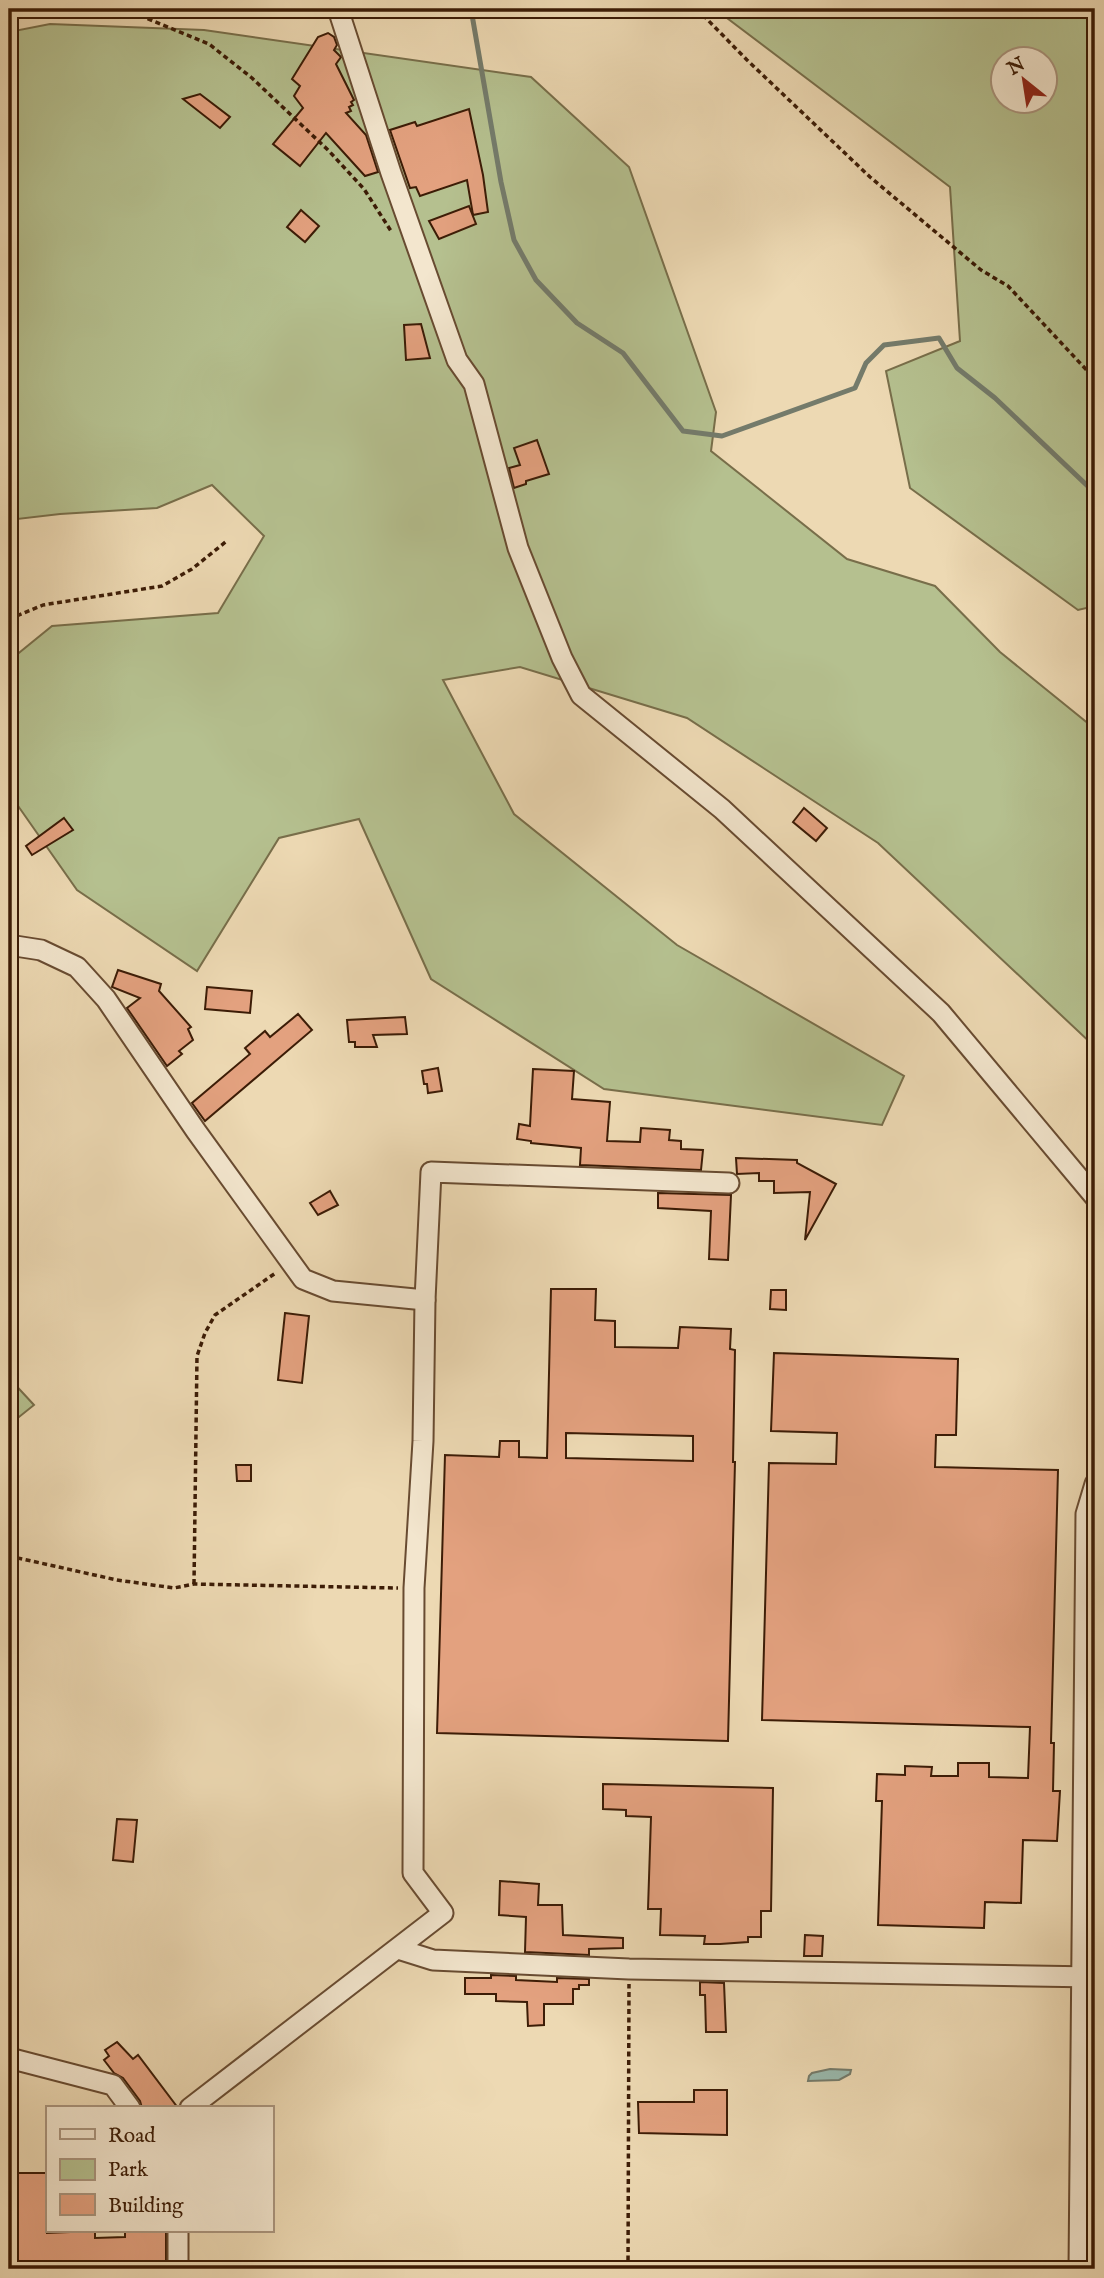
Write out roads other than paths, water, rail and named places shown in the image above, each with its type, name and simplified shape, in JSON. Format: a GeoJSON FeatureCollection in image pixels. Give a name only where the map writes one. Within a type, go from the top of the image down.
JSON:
{"type":"FeatureCollection","features":[{"type":"Feature","properties":{"kind":"street"},"geometry":{"type":"LineString","coordinates":[[338,9],[457,360],[474,384],[518,548],[562,658],[581,695],[722,809],[941,1013],[1095,1197]]}},
{"type":"Feature","properties":{"kind":"street"},"geometry":{"type":"LineString","coordinates":[[9,945],[41,950],[77,967],[99,991],[303,1279],[333,1291],[425,1300]]}},
{"type":"Feature","properties":{"kind":"street"},"geometry":{"type":"LineString","coordinates":[[193,2106],[443,1913],[413,1873],[414,1588],[424,1441],[425,1300],[431,1172],[729,1183]]}},
{"type":"Feature","properties":{"kind":"street"},"geometry":{"type":"LineString","coordinates":[[1079,2269],[1089,1977],[1086,1514],[1095,1483]]}},
{"type":"Feature","properties":{"kind":"street"},"geometry":{"type":"LineString","coordinates":[[398,1950],[433,1961],[629,1969],[1089,1977]]}},
{"type":"Feature","properties":{"kind":"street"},"geometry":{"type":"LineString","coordinates":[[9,2058],[113,2085],[129,2106]]}},
{"type":"Feature","properties":{"kind":"street"},"geometry":{"type":"LineString","coordinates":[[178,2232],[178,2269]]}},
{"type":"Feature","properties":{"kind":"water"},"geometry":{"type":"Polygon","coordinates":[[[830,2069],[851,2070],[850,2074],[839,2080],[808,2081],[812,2073],[830,2069]]]}},
{"type":"Feature","properties":{"kind":"waterway"},"geometry":{"type":"LineString","coordinates":[[471,9],[501,182],[514,240],[536,280],[577,323],[623,353],[683,431],[722,436],[855,388],[866,363],[884,345],[939,338],[957,368],[995,398],[1095,493]]}}]}
